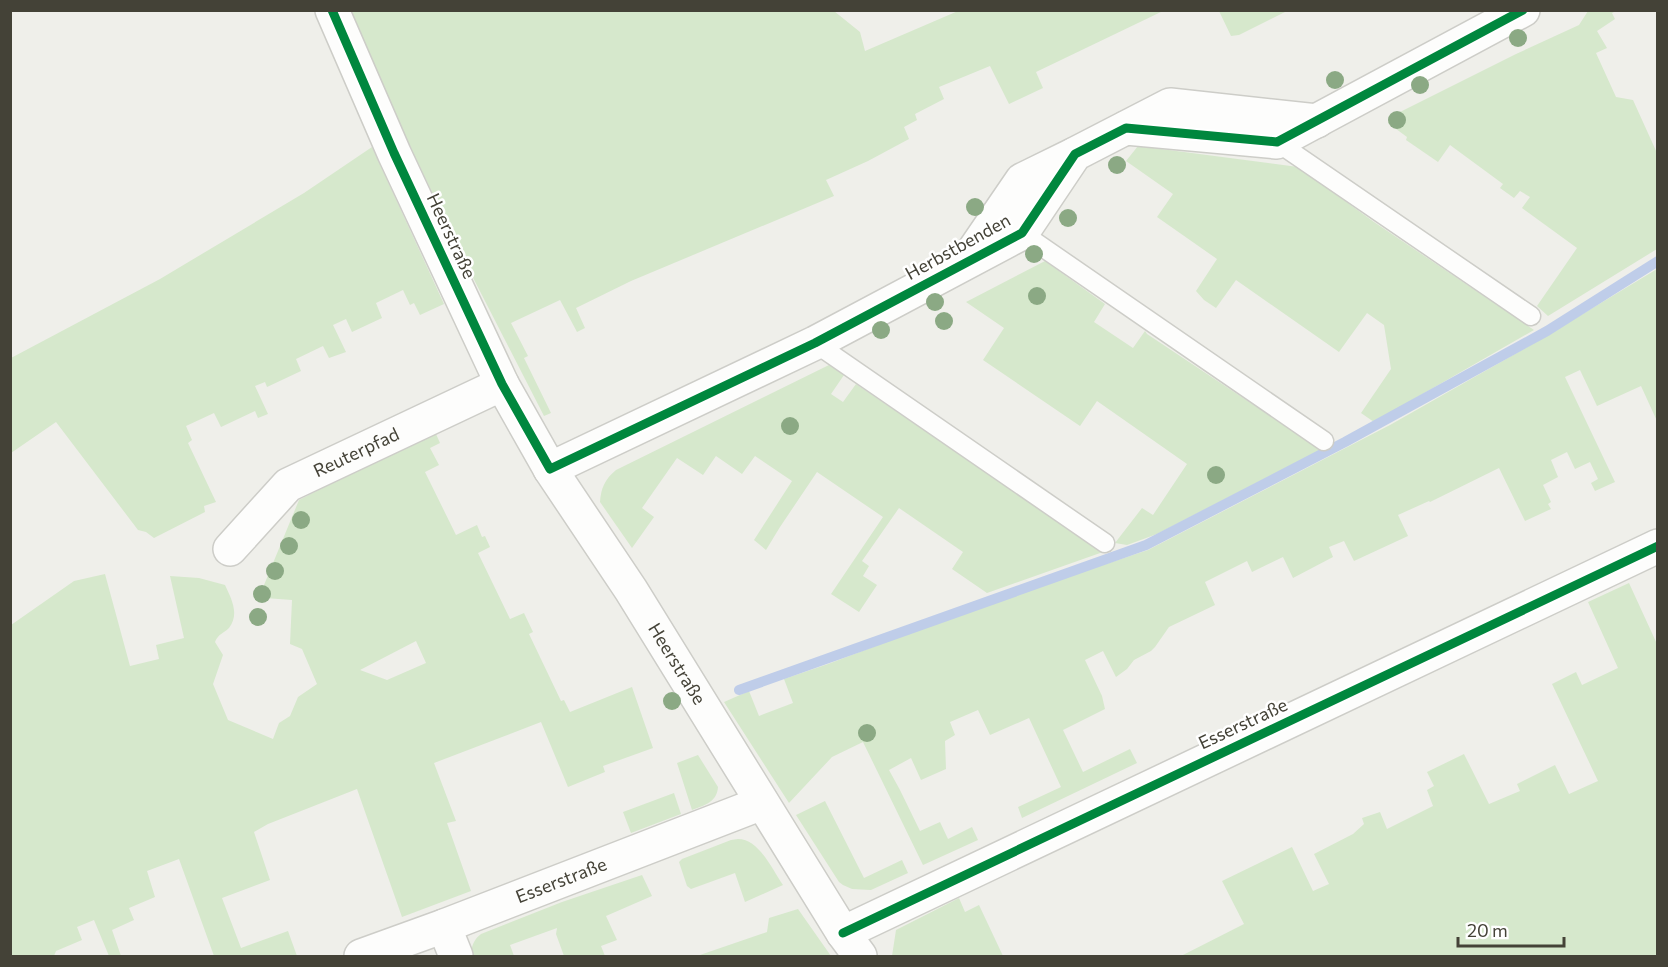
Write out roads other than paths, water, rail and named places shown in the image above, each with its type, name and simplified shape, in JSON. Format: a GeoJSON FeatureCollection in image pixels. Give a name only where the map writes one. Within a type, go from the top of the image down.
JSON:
{"type":"FeatureCollection","features":[{"type":"Feature","properties":{"kind":"street","name":"Heerstraße"},"geometry":{"type":"LineString","coordinates":[[332,10],[394,153],[502,384],[550,469],[631,590],[851,945]]}},
{"type":"Feature","properties":{"kind":"street"},"geometry":{"type":"LineString","coordinates":[[1126,128],[1277,142],[1523,10]]}},
{"type":"Feature","properties":{"kind":"street","name":"Herbstbenden"},"geometry":{"type":"LineString","coordinates":[[966,263],[1022,180],[1170,105],[1317,121]]}},
{"type":"Feature","properties":{"kind":"street","name":"Herbstbenden"},"geometry":{"type":"LineString","coordinates":[[550,469],[815,343],[1022,233],[1075,154]]}},
{"type":"Feature","properties":{"kind":"street","name":"Reuterpfad"},"geometry":{"type":"LineString","coordinates":[[230,549],[288,485],[502,384]]}},
{"type":"Feature","properties":{"kind":"street","name":"Esserstraße"},"geometry":{"type":"LineString","coordinates":[[851,945],[1658,546]]}},
{"type":"Feature","properties":{"kind":"street","name":"Esserstraße"},"geometry":{"type":"LineString","coordinates":[[361,957],[762,802]]}},
{"type":"Feature","properties":{"kind":"street"},"geometry":{"type":"LineString","coordinates":[[444,926],[456,957]]}},
{"type":"Feature","properties":{"kind":"lane"},"geometry":{"type":"LineString","coordinates":[[1277,142],[1532,316]]}},
{"type":"Feature","properties":{"kind":"lane"},"geometry":{"type":"LineString","coordinates":[[1022,233],[1324,441]]}},
{"type":"Feature","properties":{"kind":"lane"},"geometry":{"type":"LineString","coordinates":[[815,343],[1105,543]]}},
{"type":"Feature","properties":{"kind":"waterway"},"geometry":{"type":"LineString","coordinates":[[739,690],[1146,545],[1345,442],[1547,331],[1658,261]]}}]}
